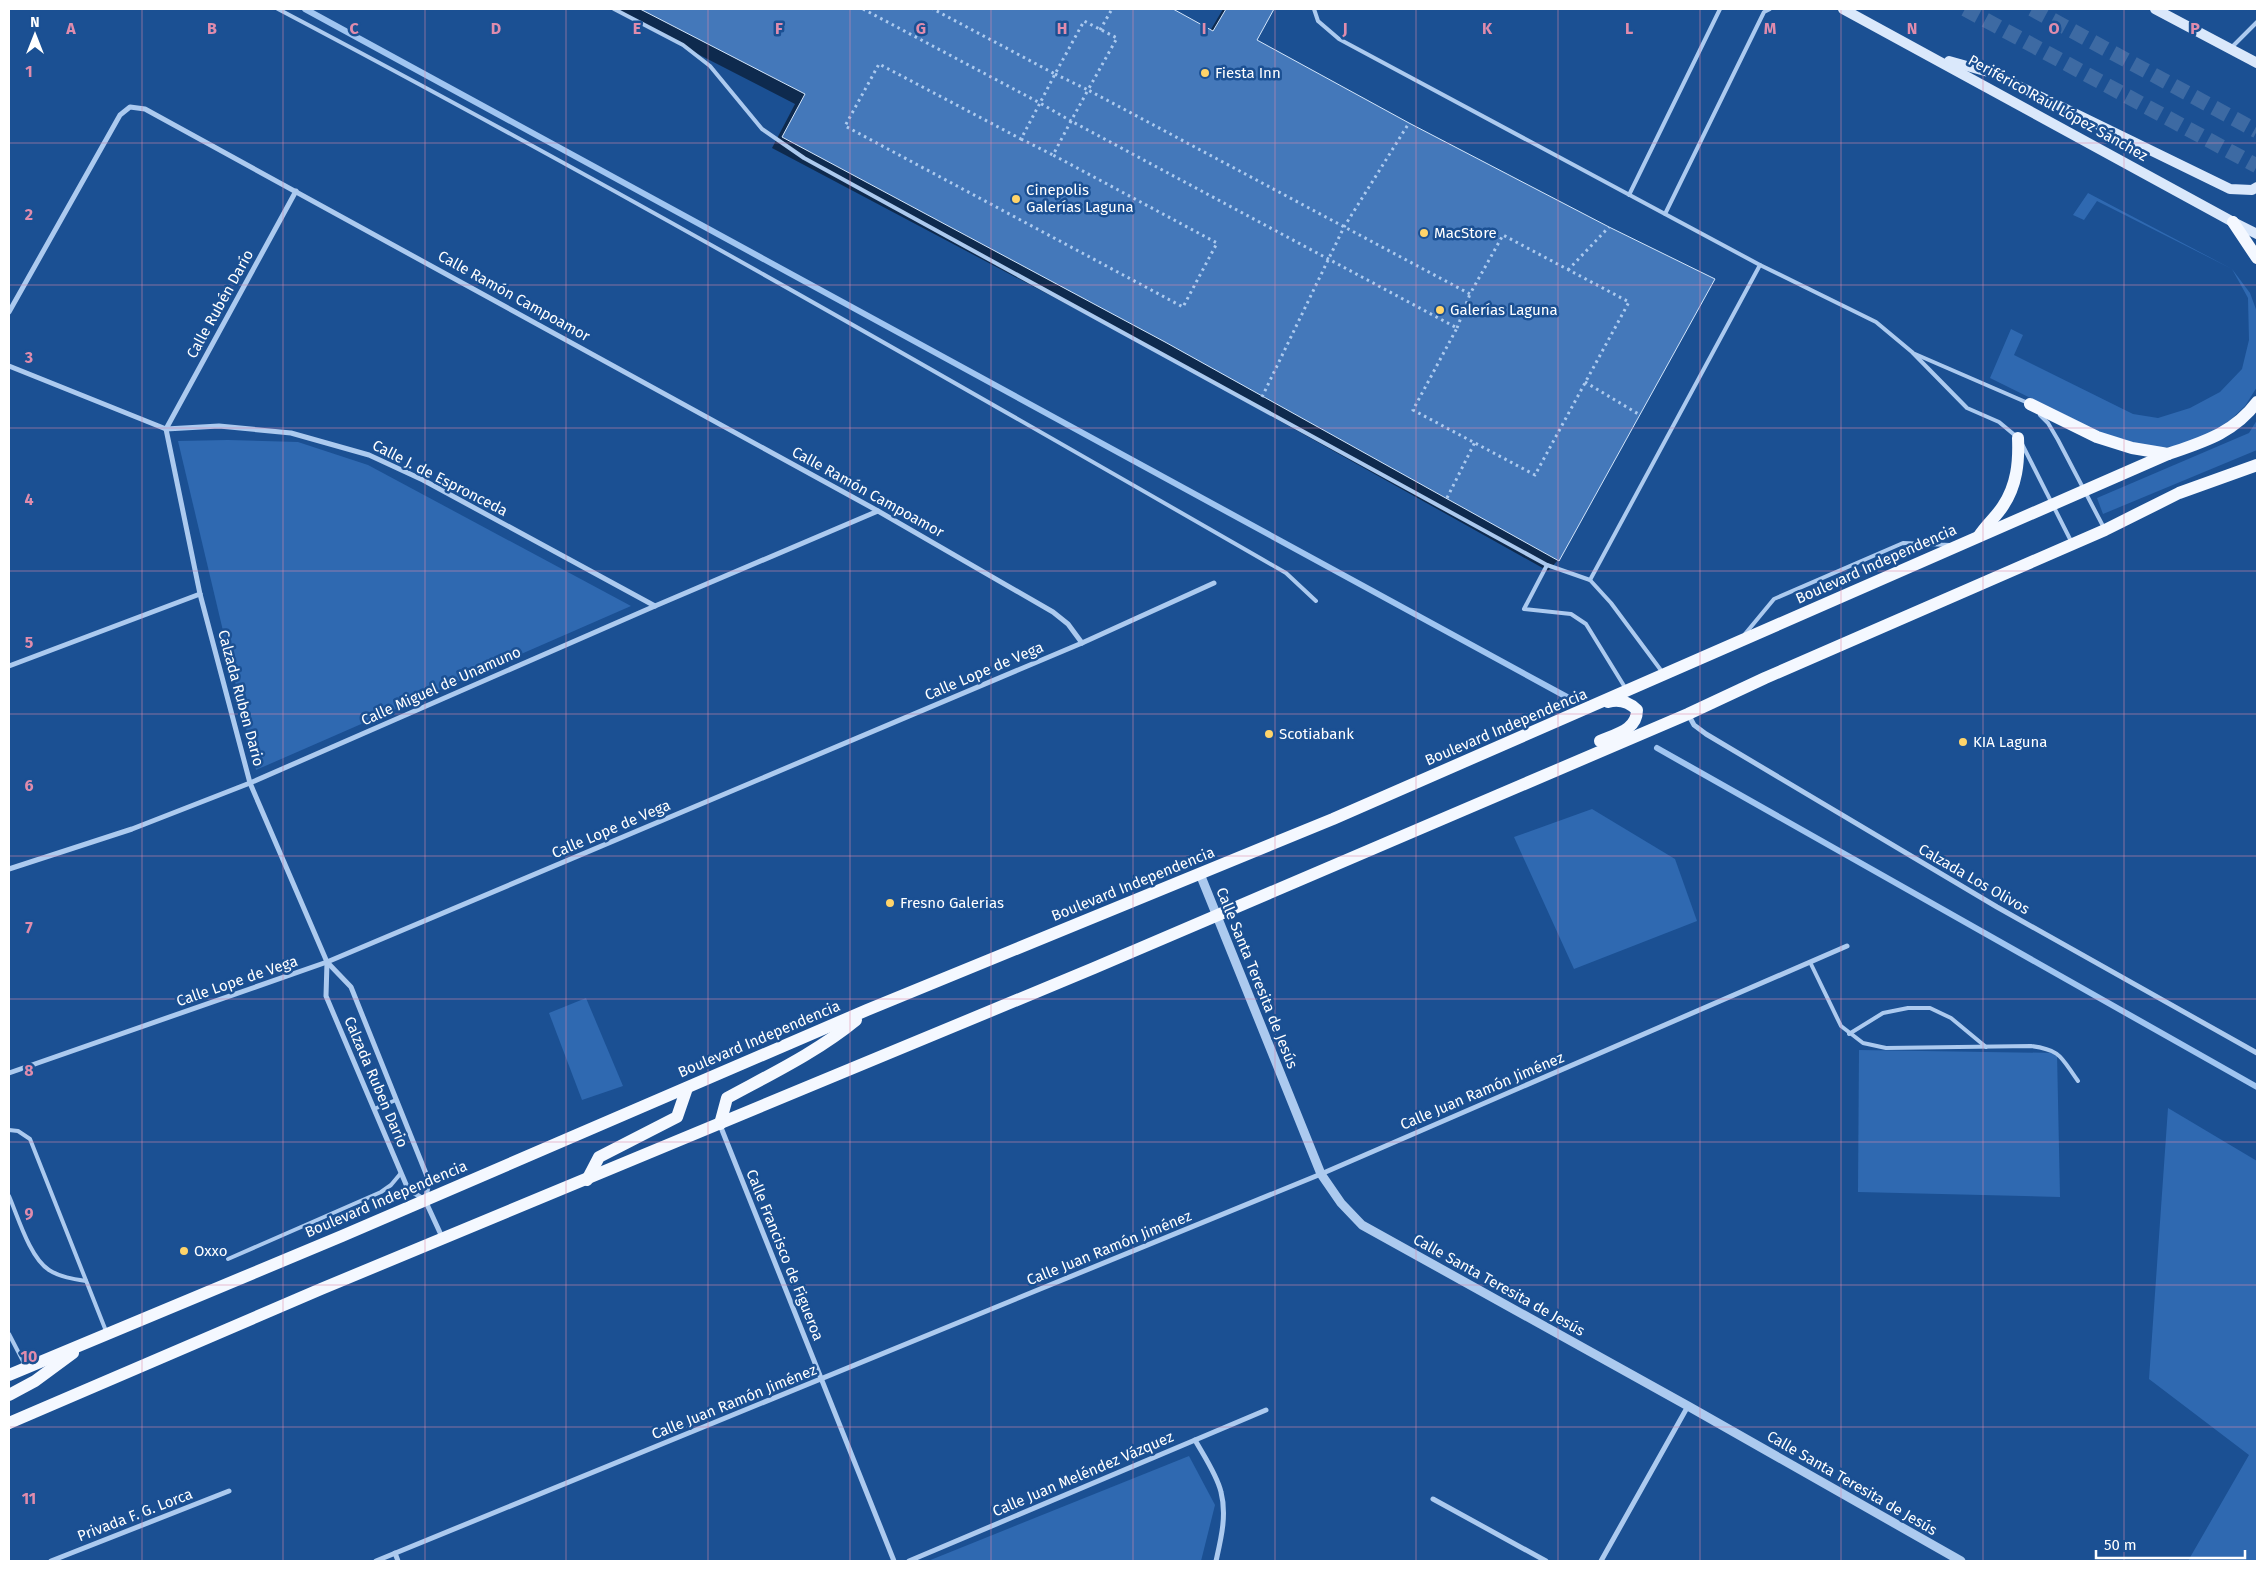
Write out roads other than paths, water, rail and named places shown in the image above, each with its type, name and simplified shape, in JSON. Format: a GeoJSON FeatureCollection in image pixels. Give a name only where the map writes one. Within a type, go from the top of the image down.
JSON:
{"type":"FeatureCollection","features":[{"type":"Feature","properties":{"kind":"main road","name":"Periférico Raúl López Sánchez"},"geometry":{"type":"LineString","coordinates":[[1843,9],[2257,234]]}},
{"type":"Feature","properties":{"kind":"main road"},"geometry":{"type":"LineString","coordinates":[[2155,9],[2257,63]]}},
{"type":"Feature","properties":{"kind":"main road"},"geometry":{"type":"LineString","coordinates":[[1931,56],[1992,73],[2230,189],[2252,190],[2257,187]]}},
{"type":"Feature","properties":{"kind":"main road"},"geometry":{"type":"LineString","coordinates":[[2233,222],[2257,258]]}},
{"type":"Feature","properties":{"kind":"main road","name":"Boulevard Independencia"},"geometry":{"type":"LineString","coordinates":[[9,1375],[425,1200],[867,1010],[1333,820],[2168,454],[2216,437],[2248,415],[2257,402]]}},
{"type":"Feature","properties":{"kind":"main road"},"geometry":{"type":"LineString","coordinates":[[2030,404],[2097,437],[2132,448],[2168,454]]}},
{"type":"Feature","properties":{"kind":"main road"},"geometry":{"type":"LineString","coordinates":[[1979,537],[2004,506],[2015,481],[2019,462],[2018,438]]}},
{"type":"Feature","properties":{"kind":"main road"},"geometry":{"type":"LineString","coordinates":[[9,1423],[443,1239],[1217,916],[1688,714],[1765,678],[2105,530],[2179,493],[2257,465]]}},
{"type":"Feature","properties":{"kind":"main road"},"geometry":{"type":"LineString","coordinates":[[1501,794],[1542,770],[1633,726],[1637,718],[1637,710],[1622,701],[1613,701],[1594,706]]}},
{"type":"Feature","properties":{"kind":"main road"},"geometry":{"type":"LineString","coordinates":[[720,1124],[727,1098],[829,1040],[867,1010]]}},
{"type":"Feature","properties":{"kind":"main road"},"geometry":{"type":"LineString","coordinates":[[586,1180],[599,1156],[677,1117],[687,1088]]}},
{"type":"Feature","properties":{"kind":"main road"},"geometry":{"type":"LineString","coordinates":[[9,1395],[35,1381],[90,1341]]}},
{"type":"Feature","properties":{"kind":"street","name":"Calle Ramón Campoamor"},"geometry":{"type":"LineString","coordinates":[[9,312],[120,115],[130,107],[145,109],[878,511],[1053,612],[1068,624],[1082,643]]}},
{"type":"Feature","properties":{"kind":"street","name":"Calle Rubén Darío"},"geometry":{"type":"LineString","coordinates":[[166,429],[296,191]]}},
{"type":"Feature","properties":{"kind":"street"},"geometry":{"type":"LineString","coordinates":[[9,366],[166,429]]}},
{"type":"Feature","properties":{"kind":"street","name":"Calle J. de Espronceda"},"geometry":{"type":"LineString","coordinates":[[166,429],[219,426],[291,433],[369,455],[423,480],[655,606]]}},
{"type":"Feature","properties":{"kind":"street","name":"Calzada Ruben Dario"},"geometry":{"type":"LineString","coordinates":[[166,429],[200,594],[250,784],[327,962],[351,987],[429,1181],[425,1200]]}},
{"type":"Feature","properties":{"kind":"street","name":"Calle Miguel de Unamuno"},"geometry":{"type":"LineString","coordinates":[[9,869],[132,829],[250,784],[655,606],[878,511]]}},
{"type":"Feature","properties":{"kind":"street","name":"Calle Lope de Vega"},"geometry":{"type":"LineString","coordinates":[[9,1073],[327,962],[1082,643],[1214,583]]}},
{"type":"Feature","properties":{"kind":"street"},"geometry":{"type":"LineString","coordinates":[[9,666],[200,594]]}},
{"type":"Feature","properties":{"kind":"street","name":"Calzada Los Olivos"},"geometry":{"type":"LineString","coordinates":[[1688,714],[1694,725],[1706,734],[1997,907],[2257,1053]]}},
{"type":"Feature","properties":{"kind":"street","name":"Calle Santa Teresita de Jesús"},"geometry":{"type":"LineString","coordinates":[[1200,874],[1321,1174],[1341,1202],[1362,1225],[1688,1406],[1961,1561]]}},
{"type":"Feature","properties":{"kind":"street","name":"Calle Juan Ramón Jiménez"},"geometry":{"type":"LineString","coordinates":[[376,1561],[1321,1174],[1846,946]]}},
{"type":"Feature","properties":{"kind":"street","name":"Calzada Ruben Dario"},"geometry":{"type":"LineString","coordinates":[[327,962],[326,996],[408,1189],[425,1200],[443,1239]]}},
{"type":"Feature","properties":{"kind":"street","name":"Calle Francisco de Figueroa"},"geometry":{"type":"LineString","coordinates":[[720,1124],[894,1561]]}},
{"type":"Feature","properties":{"kind":"street"},"geometry":{"type":"LineString","coordinates":[[1601,1561],[1688,1406]]}},
{"type":"Feature","properties":{"kind":"street","name":"Calle Juan Meléndez Vázquez"},"geometry":{"type":"LineString","coordinates":[[909,1561],[1266,1410]]}},
{"type":"Feature","properties":{"kind":"street"},"geometry":{"type":"LineString","coordinates":[[1195,1440],[1221,1490],[1224,1509],[1222,1535],[1216,1561]]}},
{"type":"Feature","properties":{"kind":"street","name":"Privada F. G. Lorca"},"geometry":{"type":"LineString","coordinates":[[51,1561],[229,1491]]}},
{"type":"Feature","properties":{"kind":"street"},"geometry":{"type":"LineString","coordinates":[[1433,1499],[1546,1561]]}},
{"type":"Feature","properties":{"kind":"street"},"geometry":{"type":"LineString","coordinates":[[395,1553],[398,1561]]}},
{"type":"Feature","properties":{"kind":"lane"},"geometry":{"type":"LineString","coordinates":[[278,9],[577,172],[925,366],[1286,573],[1316,601]]}},
{"type":"Feature","properties":{"kind":"lane"},"geometry":{"type":"LineString","coordinates":[[614,9],[684,44],[710,66],[762,129],[804,158],[1547,565],[1590,580],[1611,602],[1664,675]]}},
{"type":"Feature","properties":{"kind":"lane"},"geometry":{"type":"LineString","coordinates":[[1314,9],[1318,21],[1339,39],[1760,266],[1876,322],[1912,352],[1967,408],[1999,422],[2018,438],[2073,544]]}},
{"type":"Feature","properties":{"kind":"lane"},"geometry":{"type":"LineString","coordinates":[[1629,195],[1720,9]]}},
{"type":"Feature","properties":{"kind":"lane"},"geometry":{"type":"LineString","coordinates":[[1665,214],[1764,12],[1770,9]]}},
{"type":"Feature","properties":{"kind":"lane"},"geometry":{"type":"LineString","coordinates":[[2230,49],[2257,22]]}},
{"type":"Feature","properties":{"kind":"lane"},"geometry":{"type":"LineString","coordinates":[[1590,580],[1760,266]]}},
{"type":"Feature","properties":{"kind":"lane"},"geometry":{"type":"LineString","coordinates":[[1912,352],[2030,404],[2048,423],[2105,530]]}},
{"type":"Feature","properties":{"kind":"lane"},"geometry":{"type":"LineString","coordinates":[[1740,642],[1774,599],[1903,543],[1960,545]]}},
{"type":"Feature","properties":{"kind":"lane"},"geometry":{"type":"LineString","coordinates":[[1547,565],[1524,610],[1571,614],[1586,624],[1627,690]]}},
{"type":"Feature","properties":{"kind":"lane"},"geometry":{"type":"LineString","coordinates":[[1810,962],[1841,1026],[1863,1043],[1886,1048],[2031,1046],[2053,1050],[2060,1056],[2078,1081]]}},
{"type":"Feature","properties":{"kind":"lane"},"geometry":{"type":"LineString","coordinates":[[1849,1034],[1883,1013],[1908,1008],[1930,1008],[1951,1018],[1987,1047]]}},
{"type":"Feature","properties":{"kind":"lane"},"geometry":{"type":"LineString","coordinates":[[374,1109],[396,1100]]}},
{"type":"Feature","properties":{"kind":"lane"},"geometry":{"type":"LineString","coordinates":[[9,1130],[18,1131],[30,1139],[107,1333]]}},
{"type":"Feature","properties":{"kind":"lane"},"geometry":{"type":"LineString","coordinates":[[228,1259],[381,1192],[391,1185],[401,1173]]}},
{"type":"Feature","properties":{"kind":"lane"},"geometry":{"type":"LineString","coordinates":[[9,1196],[39,1262],[49,1271],[70,1279],[86,1281]]}},
{"type":"Feature","properties":{"kind":"lane"},"geometry":{"type":"LineString","coordinates":[[9,1334],[26,1368]]}},
{"type":"Feature","properties":{"kind":"waterway"},"geometry":{"type":"LineString","coordinates":[[305,9],[1567,697]]}},
{"type":"Feature","properties":{"kind":"waterway"},"geometry":{"type":"LineString","coordinates":[[1657,748],[2257,1087]]}},
{"type":"Feature","properties":{"kind":"tunnel"},"geometry":{"type":"LineString","coordinates":[[1965,9],[2257,166]]}},
{"type":"Feature","properties":{"kind":"tunnel"},"geometry":{"type":"LineString","coordinates":[[2032,9],[2257,131]]}},
{"type":"Feature","properties":{"kind":"place","name":"Fiesta Inn"},"geometry":{"type":"Point","coordinates":[1205,73]}},
{"type":"Feature","properties":{"kind":"place","name":"Cinepolis Galerías Laguna"},"geometry":{"type":"Point","coordinates":[1016,199]}},
{"type":"Feature","properties":{"kind":"place","name":"MacStore"},"geometry":{"type":"Point","coordinates":[1424,233]}},
{"type":"Feature","properties":{"kind":"place","name":"Galerías Laguna"},"geometry":{"type":"Point","coordinates":[1440,310]}},
{"type":"Feature","properties":{"kind":"place","name":"Scotiabank"},"geometry":{"type":"Point","coordinates":[1269,734]}},
{"type":"Feature","properties":{"kind":"place","name":"KIA Laguna"},"geometry":{"type":"Point","coordinates":[1963,742]}},
{"type":"Feature","properties":{"kind":"place","name":"Fresno Galerias"},"geometry":{"type":"Point","coordinates":[890,903]}},
{"type":"Feature","properties":{"kind":"place","name":"Oxxo"},"geometry":{"type":"Point","coordinates":[184,1251]}}]}
